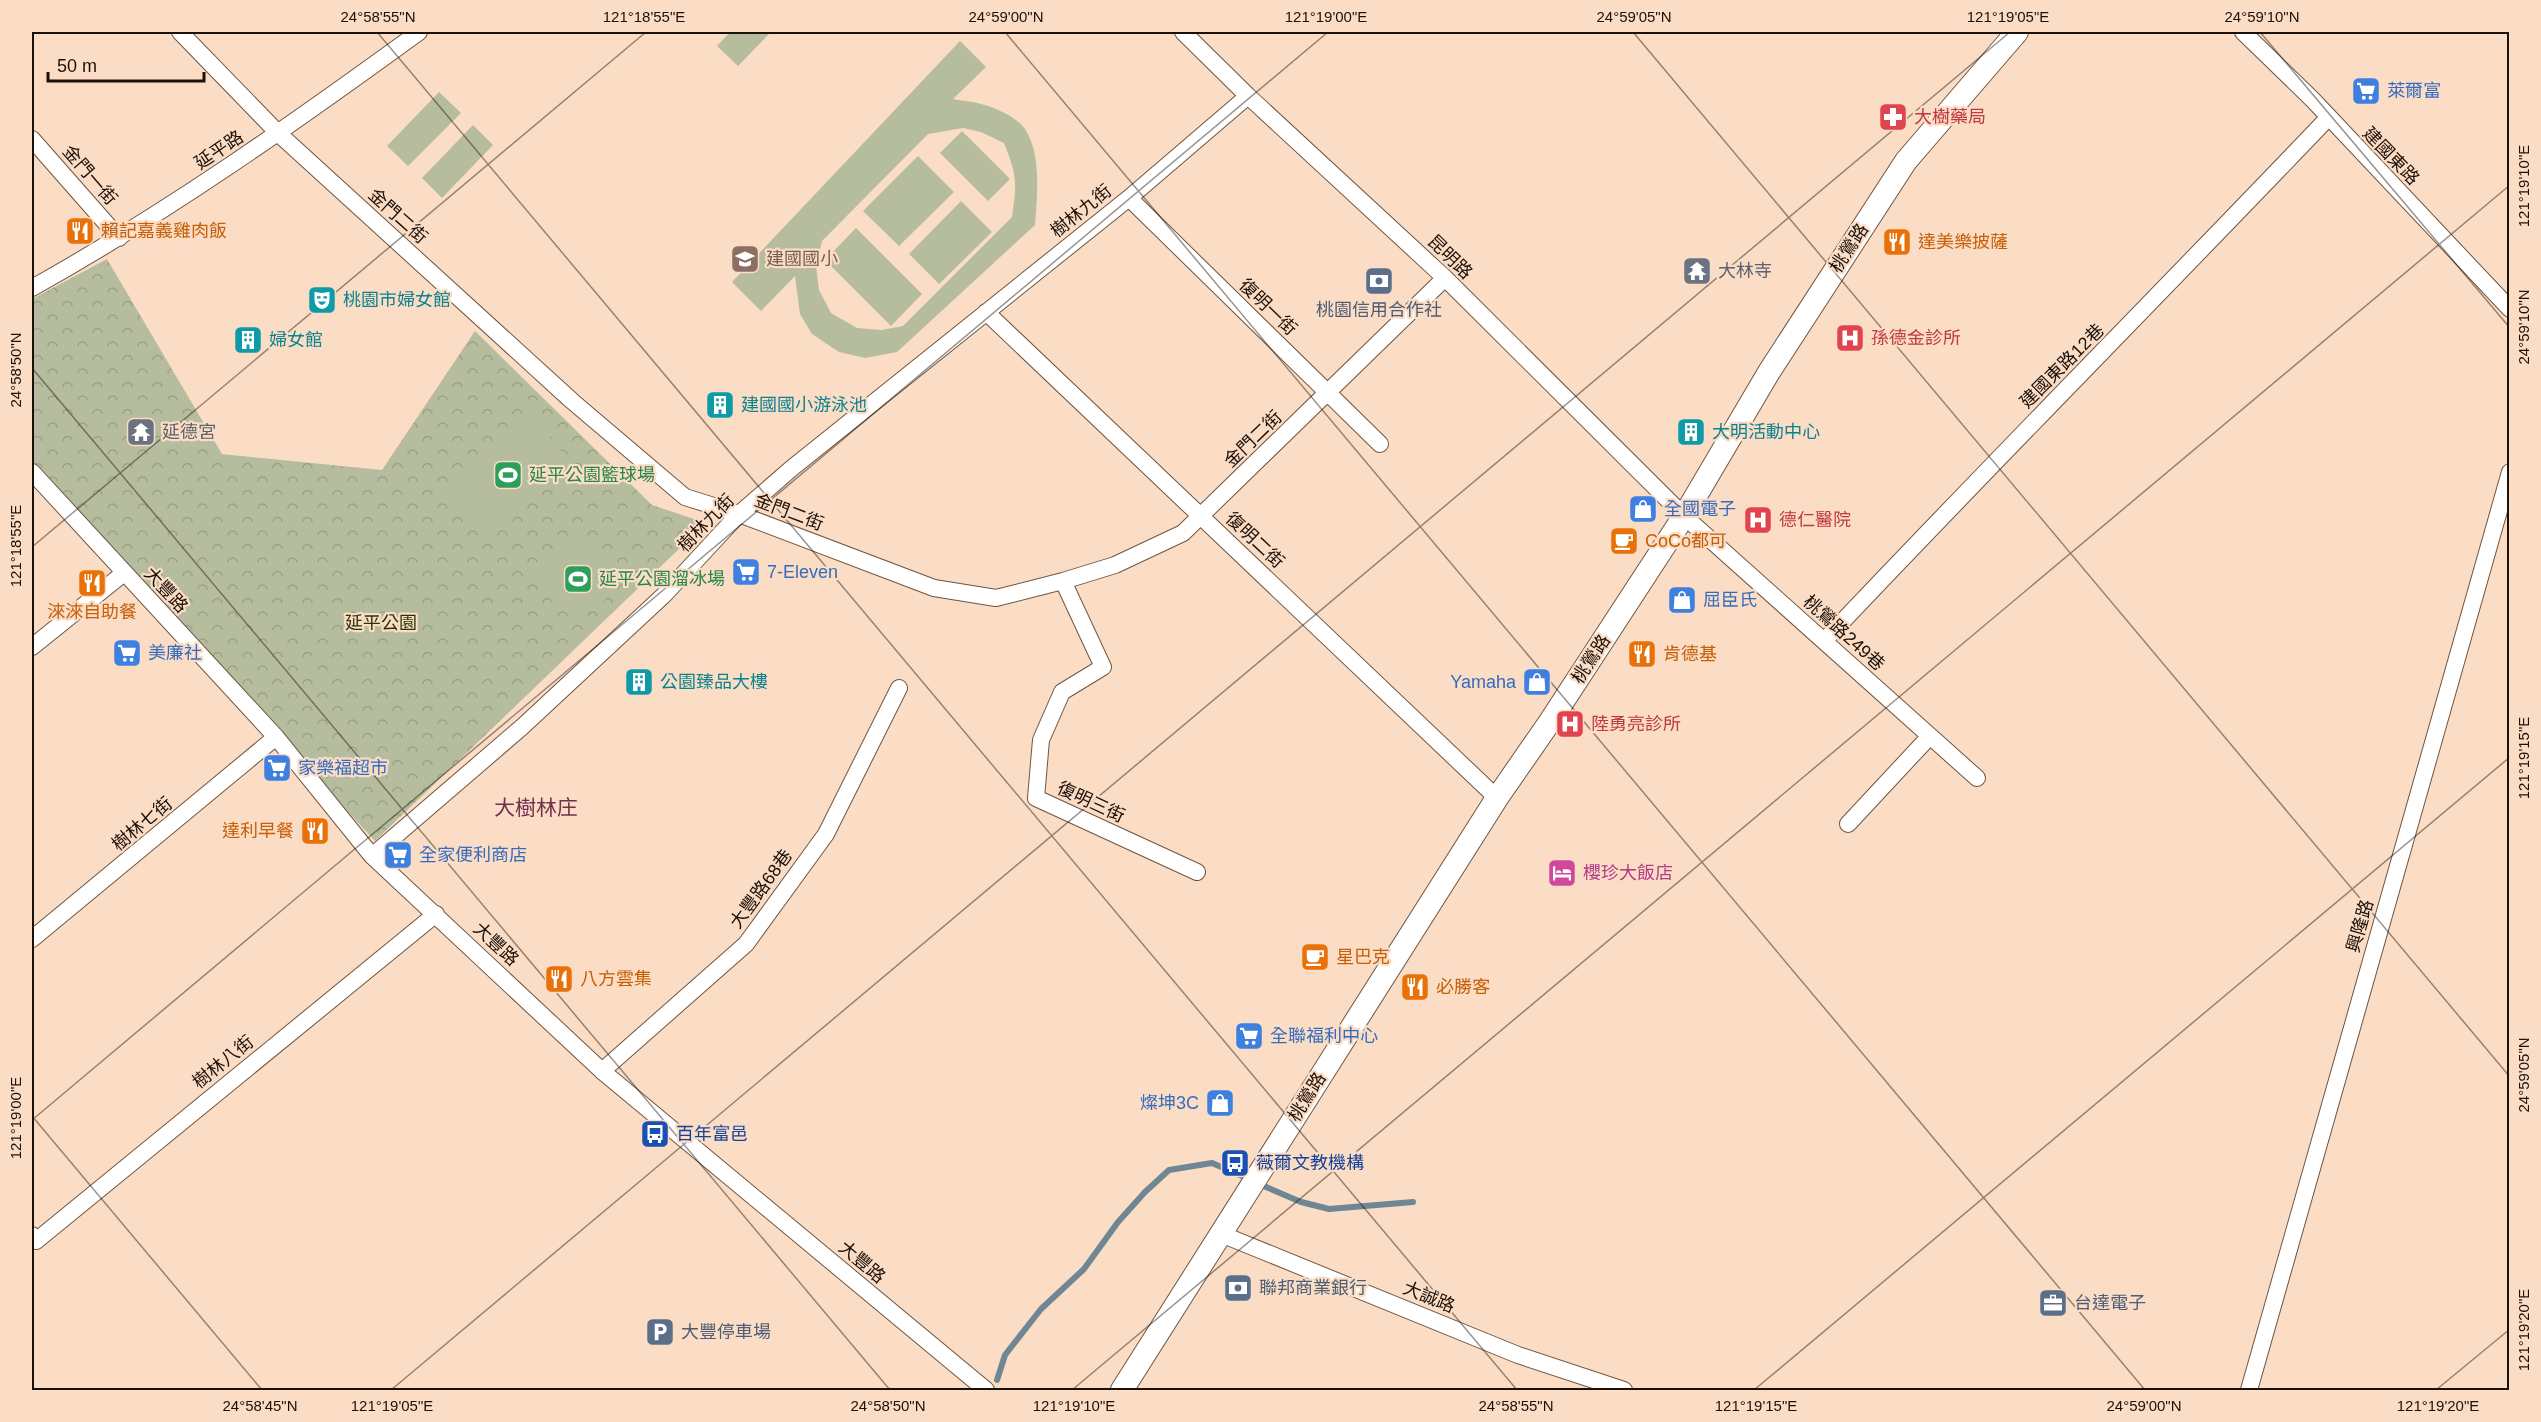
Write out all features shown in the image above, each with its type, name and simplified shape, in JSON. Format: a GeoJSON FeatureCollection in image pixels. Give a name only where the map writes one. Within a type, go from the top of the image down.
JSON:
{"type":"FeatureCollection","features":[{"type":"Feature","properties":{"kind":"main road","name":"桃鶯路"},"geometry":{"type":"LineString","coordinates":[[1122,1390],[1497,798],[1549,723],[1684,516],[1769,372],[1906,161],[2017,32]]}},
{"type":"Feature","properties":{"kind":"street","name":"金門二街"},"geometry":{"type":"LineString","coordinates":[[180,32],[279,134],[572,401],[685,497],[739,514],[934,588],[996,598],[1114,565],[1184,533],[1445,278]]}},
{"type":"Feature","properties":{"kind":"street","name":"延平路"},"geometry":{"type":"LineString","coordinates":[[32,288],[119,238],[279,134],[419,32]]}},
{"type":"Feature","properties":{"kind":"street","name":"昆明路"},"geometry":{"type":"LineString","coordinates":[[1183,32],[1248,96],[1445,278],[1684,516]]}},
{"type":"Feature","properties":{"kind":"street","name":"建國東路"},"geometry":{"type":"LineString","coordinates":[[2243,32],[2313,100],[2510,309]]}},
{"type":"Feature","properties":{"kind":"street","name":"樹林九街"},"geometry":{"type":"LineString","coordinates":[[372,856],[522,727],[664,595],[739,514],[1129,198],[1248,96]]}},
{"type":"Feature","properties":{"kind":"street","name":"建國東路12巷"},"geometry":{"type":"LineString","coordinates":[[1824,641],[1968,488],[2092,364],[2328,118]]}},
{"type":"Feature","properties":{"kind":"street","name":"金門一街"},"geometry":{"type":"LineString","coordinates":[[32,139],[119,238]]}},
{"type":"Feature","properties":{"kind":"street","name":"復明一街"},"geometry":{"type":"LineString","coordinates":[[1129,198],[1380,444]]}},
{"type":"Feature","properties":{"kind":"street","name":"復明二街"},"geometry":{"type":"LineString","coordinates":[[986,312],[1497,798]]}},
{"type":"Feature","properties":{"kind":"street","name":"大豐路"},"geometry":{"type":"LineString","coordinates":[[32,472],[276,737],[372,856],[602,1071],[986,1390]]}},
{"type":"Feature","properties":{"kind":"street","name":"興隆路"},"geometry":{"type":"LineString","coordinates":[[2249,1390],[2510,472]]}},
{"type":"Feature","properties":{"kind":"street","name":"桃鶯路249巷"},"geometry":{"type":"LineString","coordinates":[[1684,516],[1977,778]]}},
{"type":"Feature","properties":{"kind":"street"},"geometry":{"type":"LineString","coordinates":[[32,646],[124,573]]}},
{"type":"Feature","properties":{"kind":"street","name":"復明三街"},"geometry":{"type":"LineString","coordinates":[[1063,581],[1103,667],[1062,692],[1041,740],[1036,798],[1197,872]]}},
{"type":"Feature","properties":{"kind":"street","name":"大豐路68巷"},"geometry":{"type":"LineString","coordinates":[[602,1071],[746,944],[826,834],[899,688]]}},
{"type":"Feature","properties":{"kind":"street"},"geometry":{"type":"LineString","coordinates":[[1848,824],[1930,736]]}},
{"type":"Feature","properties":{"kind":"street","name":"樹林七街"},"geometry":{"type":"LineString","coordinates":[[32,939],[276,737]]}},
{"type":"Feature","properties":{"kind":"street","name":"樹林八街"},"geometry":{"type":"LineString","coordinates":[[34,1238],[436,914]]}},
{"type":"Feature","properties":{"kind":"street","name":"大誠路"},"geometry":{"type":"LineString","coordinates":[[1221,1234],[1518,1354],[1624,1390]]}},
{"type":"Feature","properties":{"kind":"green space"},"geometry":{"type":"Polygon","coordinates":[[[730,32],[771,32],[738,66],[717,46],[730,32]]]}},
{"type":"Feature","properties":{"kind":"green space"},"geometry":{"type":"Polygon","coordinates":[[[960,41],[986,67],[953,99],[978,103],[999,110],[1017,120],[1025,129],[1036,163],[1035,225],[897,352],[865,358],[839,352],[812,334],[800,314],[795,276],[761,311],[732,282],[960,41]],[[963,128],[928,134],[822,241],[816,266],[819,290],[831,313],[857,328],[882,330],[903,326],[1012,217],[1015,179],[1004,143],[981,132],[963,128]]]}},
{"type":"Feature","properties":{"kind":"green space"},"geometry":{"type":"Polygon","coordinates":[[[439,92],[461,113],[408,166],[387,146],[439,92]]]}},
{"type":"Feature","properties":{"kind":"green space"},"geometry":{"type":"Polygon","coordinates":[[[473,125],[493,145],[442,198],[422,178],[473,125]]]}},
{"type":"Feature","properties":{"kind":"green space"},"geometry":{"type":"Polygon","coordinates":[[[962,131],[1010,179],[988,201],[940,153],[962,131]]]}},
{"type":"Feature","properties":{"kind":"green space"},"geometry":{"type":"Polygon","coordinates":[[[918,156],[954,192],[899,246],[863,211],[918,156]]]}},
{"type":"Feature","properties":{"kind":"green space"},"geometry":{"type":"Polygon","coordinates":[[[961,201],[992,232],[939,284],[909,254],[961,201]]]}},
{"type":"Feature","properties":{"kind":"green space"},"geometry":{"type":"Polygon","coordinates":[[[856,228],[922,294],[891,326],[825,260],[856,228]]]}},
{"type":"Feature","properties":{"kind":"green space","name":"延平公園"},"geometry":{"type":"Polygon","coordinates":[[[107,259],[222,454],[382,470],[475,331],[652,505],[706,523],[375,841],[32,472],[32,299],[107,259]]]}},
{"type":"Feature","properties":{"kind":"green space","name":"延平公園籃球場"},"geometry":{"type":"Polygon","coordinates":[[[535,419],[569,461],[481,531],[447,489],[535,419]]]}},
{"type":"Feature","properties":{"kind":"green space","name":"延平公園溜冰場"},"geometry":{"type":"Polygon","coordinates":[[[578,540],[598,546],[608,556],[614,576],[608,596],[598,606],[578,612],[558,606],[548,596],[542,576],[548,556],[558,546],[578,540]]]}},
{"type":"Feature","properties":{"kind":"waterway"},"geometry":{"type":"LineString","coordinates":[[997,1380],[1005,1355],[1041,1309],[1084,1269],[1118,1222],[1169,1170],[1212,1163],[1249,1179]]}},
{"type":"Feature","properties":{"kind":"waterway"},"geometry":{"type":"LineString","coordinates":[[1259,1184],[1301,1202],[1329,1209],[1413,1202]]}},
{"type":"Feature","properties":{"kind":"place","name":"萊爾富"},"geometry":{"type":"Point","coordinates":[2366,91]}},
{"type":"Feature","properties":{"kind":"place","name":"大樹藥局"},"geometry":{"type":"Point","coordinates":[1893,117]}},
{"type":"Feature","properties":{"kind":"place","name":"賴記嘉義雞肉飯"},"geometry":{"type":"Point","coordinates":[80,231]}},
{"type":"Feature","properties":{"kind":"place","name":"達美樂披薩"},"geometry":{"type":"Point","coordinates":[1897,242]}},
{"type":"Feature","properties":{"kind":"place","name":"建國國小"},"geometry":{"type":"Point","coordinates":[745,259]}},
{"type":"Feature","properties":{"kind":"place","name":"大林寺"},"geometry":{"type":"Point","coordinates":[1697,271]}},
{"type":"Feature","properties":{"kind":"place","name":"桃園信用合作社"},"geometry":{"type":"Point","coordinates":[1379,281]}},
{"type":"Feature","properties":{"kind":"place","name":"桃園市婦女館"},"geometry":{"type":"Point","coordinates":[322,300]}},
{"type":"Feature","properties":{"kind":"place","name":"孫德金診所"},"geometry":{"type":"Point","coordinates":[1850,338]}},
{"type":"Feature","properties":{"kind":"place","name":"婦女館"},"geometry":{"type":"Point","coordinates":[248,340]}},
{"type":"Feature","properties":{"kind":"place","name":"建國國小游泳池"},"geometry":{"type":"Point","coordinates":[720,405]}},
{"type":"Feature","properties":{"kind":"place","name":"延德宮"},"geometry":{"type":"Point","coordinates":[141,432]}},
{"type":"Feature","properties":{"kind":"place","name":"大明活動中心"},"geometry":{"type":"Point","coordinates":[1691,432]}},
{"type":"Feature","properties":{"kind":"place","name":"延平公園籃球場"},"geometry":{"type":"Point","coordinates":[508,475]}},
{"type":"Feature","properties":{"kind":"place","name":"全國電子"},"geometry":{"type":"Point","coordinates":[1643,509]}},
{"type":"Feature","properties":{"kind":"place","name":"德仁醫院"},"geometry":{"type":"Point","coordinates":[1758,520]}},
{"type":"Feature","properties":{"kind":"place","name":"CoCo都可"},"geometry":{"type":"Point","coordinates":[1624,541]}},
{"type":"Feature","properties":{"kind":"place","name":"7-Eleven"},"geometry":{"type":"Point","coordinates":[746,572]}},
{"type":"Feature","properties":{"kind":"place","name":"延平公園溜冰場"},"geometry":{"type":"Point","coordinates":[578,579]}},
{"type":"Feature","properties":{"kind":"place","name":"淶淶自助餐"},"geometry":{"type":"Point","coordinates":[92,583]}},
{"type":"Feature","properties":{"kind":"place","name":"屈臣氏"},"geometry":{"type":"Point","coordinates":[1682,600]}},
{"type":"Feature","properties":{"kind":"place","name":"美廉社"},"geometry":{"type":"Point","coordinates":[127,653]}},
{"type":"Feature","properties":{"kind":"place","name":"肯德基"},"geometry":{"type":"Point","coordinates":[1642,654]}},
{"type":"Feature","properties":{"kind":"place","name":"公園臻品大樓"},"geometry":{"type":"Point","coordinates":[639,682]}},
{"type":"Feature","properties":{"kind":"place","name":"Yamaha"},"geometry":{"type":"Point","coordinates":[1537,682]}},
{"type":"Feature","properties":{"kind":"place","name":"陸勇亮診所"},"geometry":{"type":"Point","coordinates":[1570,724]}},
{"type":"Feature","properties":{"kind":"place","name":"家樂福超市"},"geometry":{"type":"Point","coordinates":[277,768]}},
{"type":"Feature","properties":{"kind":"place","name":"達利早餐"},"geometry":{"type":"Point","coordinates":[315,831]}},
{"type":"Feature","properties":{"kind":"place","name":"全家便利商店"},"geometry":{"type":"Point","coordinates":[398,855]}},
{"type":"Feature","properties":{"kind":"place","name":"櫻珍大飯店"},"geometry":{"type":"Point","coordinates":[1562,873]}},
{"type":"Feature","properties":{"kind":"place","name":"星巴克"},"geometry":{"type":"Point","coordinates":[1315,957]}},
{"type":"Feature","properties":{"kind":"place","name":"八方雲集"},"geometry":{"type":"Point","coordinates":[559,979]}},
{"type":"Feature","properties":{"kind":"place","name":"必勝客"},"geometry":{"type":"Point","coordinates":[1415,987]}},
{"type":"Feature","properties":{"kind":"place","name":"全聯福利中心"},"geometry":{"type":"Point","coordinates":[1249,1036]}},
{"type":"Feature","properties":{"kind":"place","name":"燦坤3C"},"geometry":{"type":"Point","coordinates":[1220,1103]}},
{"type":"Feature","properties":{"kind":"place","name":"百年富邑"},"geometry":{"type":"Point","coordinates":[655,1134]}},
{"type":"Feature","properties":{"kind":"place","name":"薇爾文教機構"},"geometry":{"type":"Point","coordinates":[1235,1163]}},
{"type":"Feature","properties":{"kind":"place","name":"聯邦商業銀行"},"geometry":{"type":"Point","coordinates":[1238,1288]}},
{"type":"Feature","properties":{"kind":"place","name":"台達電子"},"geometry":{"type":"Point","coordinates":[2053,1303]}},
{"type":"Feature","properties":{"kind":"place","name":"大豐停車場"},"geometry":{"type":"Point","coordinates":[660,1332]}},
{"type":"Feature","properties":{"kind":"district","name":"大樹林庄"},"geometry":{"type":"Point","coordinates":[536,808]}}]}
